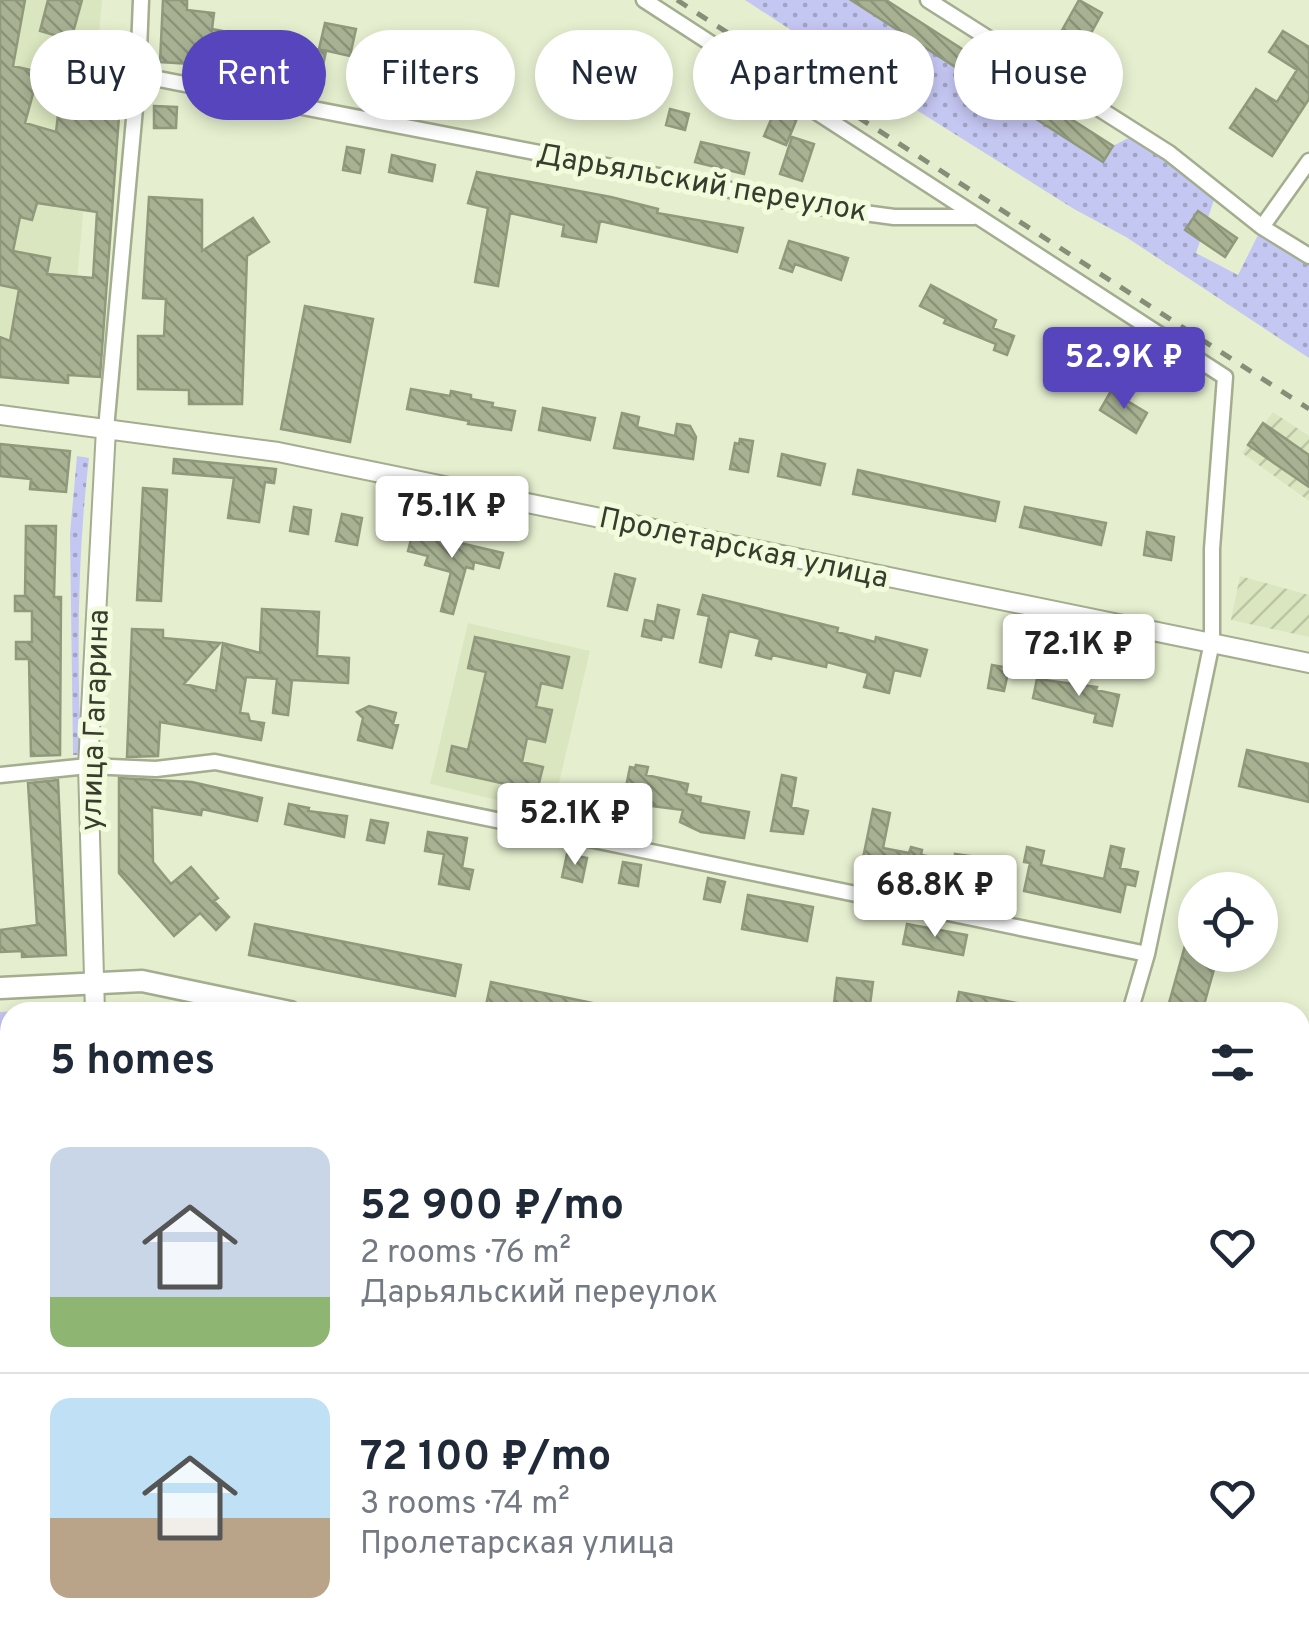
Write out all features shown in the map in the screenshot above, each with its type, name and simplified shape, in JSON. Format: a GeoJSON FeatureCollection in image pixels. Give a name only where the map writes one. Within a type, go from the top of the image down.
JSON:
{"type":"FeatureCollection","features":[{"type":"Feature","properties":{"kind":"main road"},"geometry":{"type":"LineString","coordinates":[[0,988],[142,981],[242,1002]]}},
{"type":"Feature","properties":{"kind":"street"},"geometry":{"type":"LineString","coordinates":[[140,30],[141,0]]}},
{"type":"Feature","properties":{"kind":"street"},"geometry":{"type":"LineString","coordinates":[[644,0],[1226,378],[1212,549],[1212,642],[1133,1002]]}},
{"type":"Feature","properties":{"kind":"street"},"geometry":{"type":"LineString","coordinates":[[928,0],[1169,153],[1262,227],[1309,256]]}},
{"type":"Feature","properties":{"kind":"street","name":"Дарьяльский переулок"},"geometry":{"type":"LineString","coordinates":[[162,80],[813,206],[894,217],[975,217]]}},
{"type":"Feature","properties":{"kind":"street"},"geometry":{"type":"LineString","coordinates":[[106,428],[134,120]]}},
{"type":"Feature","properties":{"kind":"street"},"geometry":{"type":"LineString","coordinates":[[1262,227],[1309,161]]}},
{"type":"Feature","properties":{"kind":"street","name":"Пролетарская улица"},"geometry":{"type":"LineString","coordinates":[[0,415],[278,452],[1309,662]]}},
{"type":"Feature","properties":{"kind":"street","name":"улица Гагарина"},"geometry":{"type":"LineString","coordinates":[[95,1002],[88,766],[106,428]]}},
{"type":"Feature","properties":{"kind":"street"},"geometry":{"type":"LineString","coordinates":[[0,775],[88,766],[156,769],[215,762],[1146,954]]}},
{"type":"Feature","properties":{"kind":"shaded area"},"geometry":{"type":"Polygon","coordinates":[[[0,0],[102,0],[99,30],[30,30],[30,120],[91,120],[68,383],[0,377],[0,0]]]}},
{"type":"Feature","properties":{"kind":"shaded area"},"geometry":{"type":"Polygon","coordinates":[[[745,0],[851,0],[898,30],[791,30],[745,0]]]}},
{"type":"Feature","properties":{"kind":"shaded area"},"geometry":{"type":"Polygon","coordinates":[[[934,53],[954,66],[954,120],[1038,120],[1103,162],[1113,146],[1138,133],[1217,191],[1196,253],[1238,275],[1262,227],[1309,256],[1309,358],[1126,237],[932,120],[934,53]]]}},
{"type":"Feature","properties":{"kind":"shaded area"},"geometry":{"type":"Polygon","coordinates":[[[1273,412],[1309,436],[1309,501],[1242,453],[1273,412]]]}},
{"type":"Feature","properties":{"kind":"shaded area"},"geometry":{"type":"Polygon","coordinates":[[[77,456],[89,458],[79,606],[81,755],[73,755],[70,534],[77,456]]]}},
{"type":"Feature","properties":{"kind":"shaded area"},"geometry":{"type":"Polygon","coordinates":[[[1240,576],[1309,595],[1309,637],[1231,620],[1240,576]]]}},
{"type":"Feature","properties":{"kind":"shaded area"},"geometry":{"type":"Polygon","coordinates":[[[468,623],[590,651],[552,813],[430,784],[468,623]]]}},
{"type":"Feature","properties":{"kind":"building"},"geometry":{"type":"Polygon","coordinates":[[[0,0],[25,0],[13,66],[30,70],[30,105],[25,123],[56,132],[57,120],[119,120],[100,377],[68,375],[68,383],[0,377],[0,337],[10,341],[19,289],[0,285],[0,0]],[[37,203],[32,220],[20,217],[13,251],[50,258],[47,274],[93,278],[97,212],[37,203]]]}},
{"type":"Feature","properties":{"kind":"building"},"geometry":{"type":"Polygon","coordinates":[[[48,0],[82,0],[74,30],[40,30],[48,0]]]}},
{"type":"Feature","properties":{"kind":"building"},"geometry":{"type":"Polygon","coordinates":[[[163,0],[187,0],[187,10],[214,13],[212,29],[217,30],[182,30],[182,63],[162,62],[163,0]]]}},
{"type":"Feature","properties":{"kind":"building"},"geometry":{"type":"Polygon","coordinates":[[[851,0],[886,0],[933,30],[898,30],[851,0]]]}},
{"type":"Feature","properties":{"kind":"building"},"geometry":{"type":"Polygon","coordinates":[[[1079,0],[1102,13],[1093,30],[1062,30],[1079,0]]]}},
{"type":"Feature","properties":{"kind":"building"},"geometry":{"type":"Polygon","coordinates":[[[325,23],[356,29],[346,30],[346,55],[326,51],[325,23]]]}},
{"type":"Feature","properties":{"kind":"building"},"geometry":{"type":"Polygon","coordinates":[[[934,31],[954,44],[954,66],[934,53],[934,31]]]}},
{"type":"Feature","properties":{"kind":"building"},"geometry":{"type":"Polygon","coordinates":[[[1283,31],[1309,47],[1309,99],[1272,156],[1230,128],[1256,89],[1277,102],[1297,70],[1269,52],[1283,31]]]}},
{"type":"Feature","properties":{"kind":"building"},"geometry":{"type":"Polygon","coordinates":[[[162,106],[177,107],[176,128],[154,128],[154,120],[162,120],[162,106]]]}},
{"type":"Feature","properties":{"kind":"building"},"geometry":{"type":"Polygon","coordinates":[[[673,110],[689,114],[685,130],[666,125],[667,120],[673,120],[673,110]]]}},
{"type":"Feature","properties":{"kind":"building"},"geometry":{"type":"Polygon","coordinates":[[[771,120],[796,120],[786,145],[764,136],[771,120]]]}},
{"type":"Feature","properties":{"kind":"building"},"geometry":{"type":"Polygon","coordinates":[[[1038,120],[1073,120],[1113,146],[1103,162],[1038,120]]]}},
{"type":"Feature","properties":{"kind":"building"},"geometry":{"type":"Polygon","coordinates":[[[792,137],[814,144],[802,181],[780,174],[792,137]]]}},
{"type":"Feature","properties":{"kind":"building"},"geometry":{"type":"Polygon","coordinates":[[[701,142],[749,153],[744,174],[695,162],[701,142]]]}},
{"type":"Feature","properties":{"kind":"building"},"geometry":{"type":"Polygon","coordinates":[[[347,147],[364,150],[360,173],[343,170],[347,147]]]}},
{"type":"Feature","properties":{"kind":"building"},"geometry":{"type":"Polygon","coordinates":[[[392,155],[435,165],[432,181],[389,172],[392,155]]]}},
{"type":"Feature","properties":{"kind":"building"},"geometry":{"type":"Polygon","coordinates":[[[477,172],[611,197],[658,209],[657,213],[743,228],[737,252],[600,221],[596,242],[562,236],[564,225],[510,213],[498,286],[475,282],[488,208],[468,203],[477,172]]]}},
{"type":"Feature","properties":{"kind":"building"},"geometry":{"type":"Polygon","coordinates":[[[149,197],[202,200],[202,251],[253,218],[269,242],[247,256],[242,404],[189,404],[189,390],[138,389],[138,336],[164,336],[166,299],[143,298],[149,197]]]}},
{"type":"Feature","properties":{"kind":"building"},"geometry":{"type":"Polygon","coordinates":[[[1198,211],[1237,238],[1225,257],[1185,230],[1198,211]]]}},
{"type":"Feature","properties":{"kind":"building"},"geometry":{"type":"Polygon","coordinates":[[[789,241],[848,258],[841,280],[795,264],[792,272],[780,268],[789,241]]]}},
{"type":"Feature","properties":{"kind":"building"},"geometry":{"type":"Polygon","coordinates":[[[931,285],[996,320],[993,328],[1014,336],[1007,355],[994,350],[996,344],[944,323],[946,319],[920,306],[931,285]]]}},
{"type":"Feature","properties":{"kind":"building"},"geometry":{"type":"Polygon","coordinates":[[[305,306],[373,319],[350,442],[281,429],[305,306]]]}},
{"type":"Feature","properties":{"kind":"building"},"geometry":{"type":"Polygon","coordinates":[[[411,389],[450,396],[451,391],[471,395],[471,399],[493,403],[492,407],[515,411],[511,430],[407,409],[411,389]]]}},
{"type":"Feature","properties":{"kind":"building"},"geometry":{"type":"Polygon","coordinates":[[[1111,391],[1147,413],[1136,433],[1100,410],[1111,391]]]}},
{"type":"Feature","properties":{"kind":"building"},"geometry":{"type":"Polygon","coordinates":[[[543,408],[595,418],[590,440],[539,430],[543,408]]]}},
{"type":"Feature","properties":{"kind":"building"},"geometry":{"type":"Polygon","coordinates":[[[622,413],[639,417],[637,427],[675,436],[677,424],[690,426],[696,437],[693,459],[614,448],[622,413]]]}},
{"type":"Feature","properties":{"kind":"building"},"geometry":{"type":"Polygon","coordinates":[[[1263,423],[1309,455],[1309,487],[1248,445],[1263,423]]]}},
{"type":"Feature","properties":{"kind":"building"},"geometry":{"type":"Polygon","coordinates":[[[740,439],[753,441],[748,472],[730,469],[735,443],[739,444],[740,439]]]}},
{"type":"Feature","properties":{"kind":"building"},"geometry":{"type":"Polygon","coordinates":[[[0,444],[70,451],[66,492],[30,489],[31,479],[0,476],[0,444]]]}},
{"type":"Feature","properties":{"kind":"building"},"geometry":{"type":"Polygon","coordinates":[[[782,454],[825,464],[820,485],[778,476],[782,454]]]}},
{"type":"Feature","properties":{"kind":"building"},"geometry":{"type":"Polygon","coordinates":[[[174,459],[276,469],[274,483],[265,482],[259,522],[228,518],[234,478],[173,473],[174,459]]]}},
{"type":"Feature","properties":{"kind":"building"},"geometry":{"type":"Polygon","coordinates":[[[858,470],[999,502],[995,521],[853,494],[858,470]]]}},
{"type":"Feature","properties":{"kind":"building"},"geometry":{"type":"Polygon","coordinates":[[[143,488],[167,490],[161,601],[137,600],[143,488]]]}},
{"type":"Feature","properties":{"kind":"building"},"geometry":{"type":"Polygon","coordinates":[[[294,507],[311,510],[308,534],[290,531],[294,507]]]}},
{"type":"Feature","properties":{"kind":"building"},"geometry":{"type":"Polygon","coordinates":[[[1025,507],[1106,523],[1101,545],[1020,527],[1025,507]]]}},
{"type":"Feature","properties":{"kind":"building"},"geometry":{"type":"Polygon","coordinates":[[[342,514],[362,518],[357,545],[336,541],[342,514]]]}},
{"type":"Feature","properties":{"kind":"building"},"geometry":{"type":"Polygon","coordinates":[[[26,526],[56,526],[54,597],[61,597],[60,755],[31,756],[29,659],[16,659],[16,642],[32,642],[32,611],[15,611],[15,596],[25,596],[26,526]]]}},
{"type":"Feature","properties":{"kind":"building"},"geometry":{"type":"Polygon","coordinates":[[[413,532],[503,553],[499,568],[474,562],[473,569],[466,567],[453,614],[441,611],[451,572],[425,565],[428,556],[408,551],[413,532]]]}},
{"type":"Feature","properties":{"kind":"building"},"geometry":{"type":"Polygon","coordinates":[[[1147,532],[1174,537],[1171,560],[1144,555],[1147,532]]]}},
{"type":"Feature","properties":{"kind":"building"},"geometry":{"type":"Polygon","coordinates":[[[615,574],[635,579],[627,610],[608,606],[615,574]]]}},
{"type":"Feature","properties":{"kind":"building"},"geometry":{"type":"Polygon","coordinates":[[[703,595],[838,628],[837,632],[875,642],[876,637],[927,650],[920,676],[894,670],[889,693],[864,687],[868,673],[827,662],[826,667],[756,655],[760,639],[729,631],[721,667],[700,662],[709,616],[698,614],[703,595]]]}},
{"type":"Feature","properties":{"kind":"building"},"geometry":{"type":"Polygon","coordinates":[[[658,605],[679,610],[673,638],[642,636],[645,620],[655,622],[658,605]]]}},
{"type":"Feature","properties":{"kind":"building"},"geometry":{"type":"Polygon","coordinates":[[[262,609],[319,612],[317,656],[349,658],[348,683],[292,680],[288,715],[273,713],[277,679],[246,677],[240,713],[248,714],[250,721],[264,723],[261,740],[160,722],[158,756],[127,757],[132,629],[163,630],[163,638],[220,643],[184,684],[216,691],[223,643],[260,653],[262,609]]]}},
{"type":"Feature","properties":{"kind":"building"},"geometry":{"type":"Polygon","coordinates":[[[475,637],[569,657],[562,688],[541,683],[536,707],[552,710],[545,742],[527,738],[522,762],[543,767],[537,791],[447,771],[452,746],[468,750],[486,672],[468,668],[475,637]]]}},
{"type":"Feature","properties":{"kind":"building"},"geometry":{"type":"Polygon","coordinates":[[[992,665],[1009,668],[1004,691],[988,688],[992,665]]]}},
{"type":"Feature","properties":{"kind":"building"},"geometry":{"type":"Polygon","coordinates":[[[1037,679],[1097,687],[1096,690],[1119,695],[1112,726],[1094,722],[1096,714],[1033,698],[1037,679]]]}},
{"type":"Feature","properties":{"kind":"building"},"geometry":{"type":"Polygon","coordinates":[[[369,706],[396,713],[393,724],[398,725],[392,748],[358,740],[363,718],[357,712],[369,706]]]}},
{"type":"Feature","properties":{"kind":"building"},"geometry":{"type":"Polygon","coordinates":[[[1247,750],[1309,764],[1309,802],[1239,786],[1247,750]]]}},
{"type":"Feature","properties":{"kind":"building"},"geometry":{"type":"Polygon","coordinates":[[[630,767],[648,767],[646,775],[688,784],[686,794],[701,797],[700,803],[749,812],[744,838],[701,832],[680,822],[683,810],[643,805],[644,801],[629,798],[630,793],[625,792],[630,767]]]}},
{"type":"Feature","properties":{"kind":"building"},"geometry":{"type":"Polygon","coordinates":[[[782,775],[796,778],[791,807],[808,811],[803,834],[771,831],[782,775]]]}},
{"type":"Feature","properties":{"kind":"building"},"geometry":{"type":"Polygon","coordinates":[[[119,778],[192,782],[262,798],[257,821],[202,809],[201,815],[152,807],[153,862],[171,884],[191,867],[229,917],[216,930],[200,913],[174,936],[119,873],[119,778]]]}},
{"type":"Feature","properties":{"kind":"building"},"geometry":{"type":"Polygon","coordinates":[[[58,780],[66,955],[22,957],[22,951],[0,952],[0,930],[37,925],[28,783],[58,780]]]}},
{"type":"Feature","properties":{"kind":"building"},"geometry":{"type":"Polygon","coordinates":[[[289,804],[309,808],[308,811],[347,816],[344,837],[285,824],[289,804]]]}},
{"type":"Feature","properties":{"kind":"building"},"geometry":{"type":"Polygon","coordinates":[[[873,809],[890,813],[883,848],[909,853],[911,847],[922,850],[921,855],[955,861],[955,854],[1005,861],[998,892],[862,863],[873,809]]]}},
{"type":"Feature","properties":{"kind":"building"},"geometry":{"type":"Polygon","coordinates":[[[371,820],[388,823],[384,843],[367,840],[371,820]]]}},
{"type":"Feature","properties":{"kind":"building"},"geometry":{"type":"Polygon","coordinates":[[[428,832],[467,838],[462,868],[473,870],[469,889],[439,884],[444,854],[425,851],[428,832]]]}},
{"type":"Feature","properties":{"kind":"building"},"geometry":{"type":"Polygon","coordinates":[[[1111,846],[1124,849],[1120,868],[1138,872],[1135,886],[1126,884],[1120,912],[1024,891],[1030,863],[1024,862],[1027,847],[1044,851],[1041,865],[1104,879],[1111,846]]]}},
{"type":"Feature","properties":{"kind":"building"},"geometry":{"type":"Polygon","coordinates":[[[567,854],[587,858],[582,882],[562,877],[567,854]]]}},
{"type":"Feature","properties":{"kind":"building"},"geometry":{"type":"Polygon","coordinates":[[[623,862],[641,865],[638,886],[619,883],[623,862]]]}},
{"type":"Feature","properties":{"kind":"building"},"geometry":{"type":"Polygon","coordinates":[[[708,878],[725,882],[720,902],[704,899],[708,878]]]}},
{"type":"Feature","properties":{"kind":"building"},"geometry":{"type":"Polygon","coordinates":[[[748,895],[813,907],[807,941],[742,929],[748,895]]]}},
{"type":"Feature","properties":{"kind":"building"},"geometry":{"type":"Polygon","coordinates":[[[255,924],[461,965],[455,996],[249,955],[255,924]]]}},
{"type":"Feature","properties":{"kind":"building"},"geometry":{"type":"Polygon","coordinates":[[[907,924],[967,935],[963,955],[903,944],[907,924]]]}},
{"type":"Feature","properties":{"kind":"building"},"geometry":{"type":"Polygon","coordinates":[[[1178,971],[1213,972],[1205,1002],[1169,1002],[1178,971]]]}},
{"type":"Feature","properties":{"kind":"building"},"geometry":{"type":"Polygon","coordinates":[[[837,978],[873,982],[870,1002],[834,1002],[837,978]]]}},
{"type":"Feature","properties":{"kind":"building"},"geometry":{"type":"Polygon","coordinates":[[[491,982],[588,1002],[487,1002],[491,982]]]}},
{"type":"Feature","properties":{"kind":"building"},"geometry":{"type":"Polygon","coordinates":[[[959,992],[1012,1002],[957,1002],[959,992]]]}},
{"type":"Feature","properties":{"kind":"railway"},"geometry":{"type":"LineString","coordinates":[[677,0],[1309,409]]}}]}
